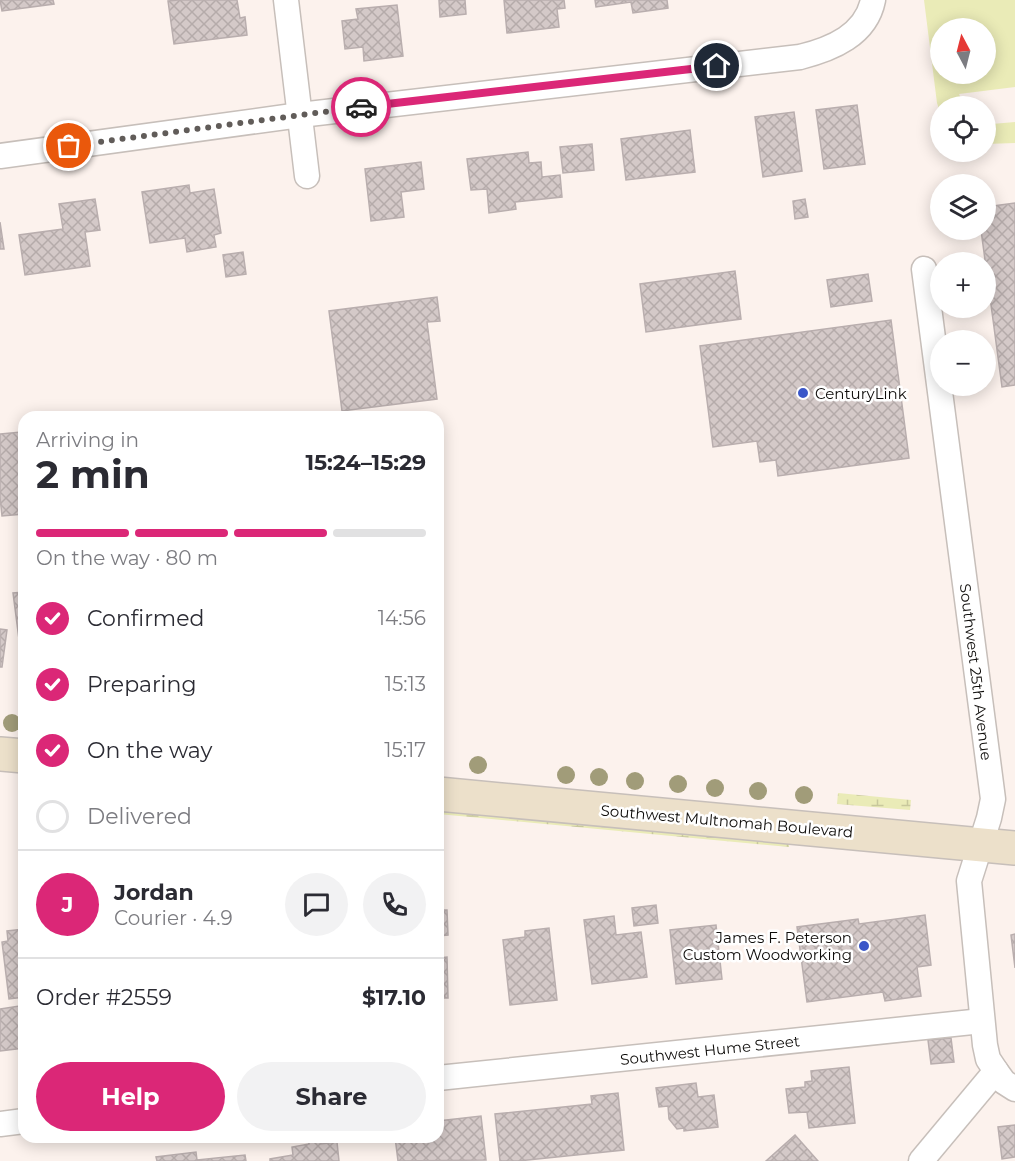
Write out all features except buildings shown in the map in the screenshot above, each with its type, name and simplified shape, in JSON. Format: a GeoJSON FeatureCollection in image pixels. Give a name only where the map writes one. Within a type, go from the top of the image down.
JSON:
{"type":"FeatureCollection","features":[{"type":"Feature","properties":{"kind":"main road"},"geometry":{"type":"LineString","coordinates":[[0,753],[18,755]]}},
{"type":"Feature","properties":{"kind":"main road","name":"Southwest Multnomah Boulevard"},"geometry":{"type":"LineString","coordinates":[[444,795],[1015,848]]}},
{"type":"Feature","properties":{"kind":"street"},"geometry":{"type":"LineString","coordinates":[[286,0],[307,176]]}},
{"type":"Feature","properties":{"kind":"street"},"geometry":{"type":"LineString","coordinates":[[0,156],[300,114],[800,57],[824,51],[839,43],[869,11]]}},
{"type":"Feature","properties":{"kind":"street","name":"Southwest 25th Avenue"},"geometry":{"type":"LineString","coordinates":[[924,269],[993,799],[969,881],[982,1021],[988,1059],[996,1071]]}},
{"type":"Feature","properties":{"kind":"street","name":"Southwest Hume Street"},"geometry":{"type":"LineString","coordinates":[[444,1077],[982,1021]]}},
{"type":"Feature","properties":{"kind":"street"},"geometry":{"type":"LineString","coordinates":[[921,1161],[996,1071],[1004,1082],[1015,1089]]}},
{"type":"Feature","properties":{"kind":"street"},"geometry":{"type":"LineString","coordinates":[[0,1124],[18,1122]]}},
{"type":"Feature","properties":{"kind":"green space"},"geometry":{"type":"Polygon","coordinates":[[[924,0],[1015,0],[1015,87],[959,94],[960,96],[936,96],[935,84],[996,84],[996,18],[930,18],[930,48],[924,0]]]}},
{"type":"Feature","properties":{"kind":"green space"},"geometry":{"type":"Polygon","coordinates":[[[1015,122],[1015,143],[996,144],[996,124],[1015,122]]]}},
{"type":"Feature","properties":{"kind":"green space"},"geometry":{"type":"Polygon","coordinates":[[[838,793],[911,800],[910,810],[837,804],[838,793]]]}},
{"type":"Feature","properties":{"kind":"green space"},"geometry":{"type":"Polygon","coordinates":[[[444,812],[789,843],[789,847],[444,815],[444,812]]]}},
{"type":"Feature","properties":{"kind":"way so far"},"geometry":{"type":"LineString","coordinates":[[69,146],[361,107]]}},
{"type":"Feature","properties":{"kind":"place","name":"CenturyLink"},"geometry":{"type":"Point","coordinates":[803,393]}},
{"type":"Feature","properties":{"kind":"place","name":"James F. Peterson Custom Woodworking"},"geometry":{"type":"Point","coordinates":[864,946]}},
{"type":"Feature","properties":{"kind":"route"},"geometry":{"type":"LineString","coordinates":[[361,107],[717,66]]}}]}
